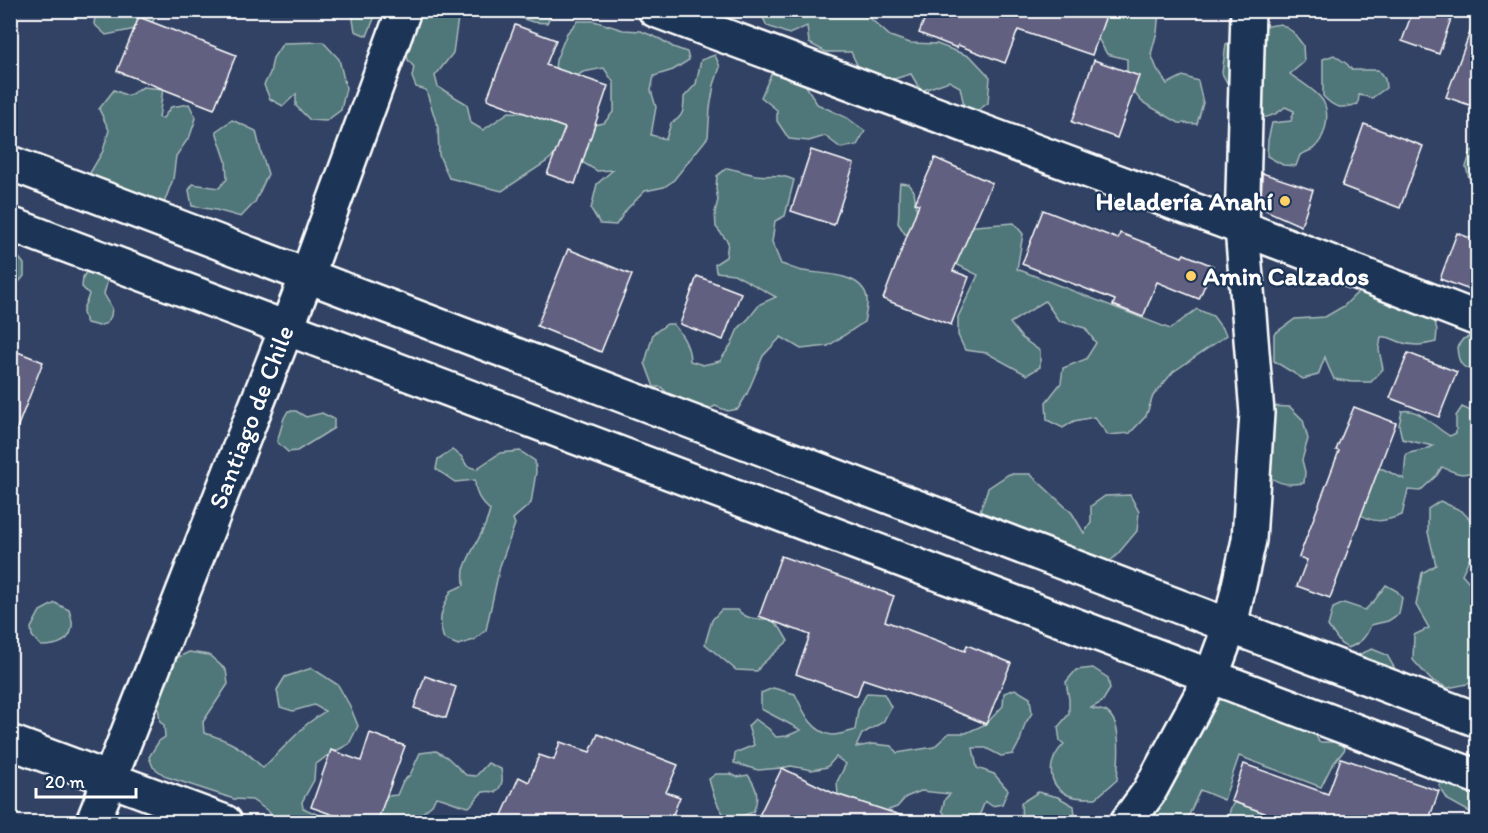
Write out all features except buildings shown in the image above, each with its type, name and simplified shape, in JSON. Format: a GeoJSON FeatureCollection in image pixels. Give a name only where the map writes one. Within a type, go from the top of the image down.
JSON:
{"type":"FeatureCollection","features":[{"type":"Feature","properties":{"kind":"street","name":"Santiago de Chile"},"geometry":{"type":"LineString","coordinates":[[93,822],[307,276],[404,10]]}},
{"type":"Feature","properties":{"kind":"street"},"geometry":{"type":"LineString","coordinates":[[655,10],[1242,228],[1478,319]]}},
{"type":"Feature","properties":{"kind":"street"},"geometry":{"type":"LineString","coordinates":[[1127,822],[1149,792],[1211,676],[1230,626],[1249,540],[1257,413],[1242,228],[1248,10]]}},
{"type":"Feature","properties":{"kind":"street"},"geometry":{"type":"LineString","coordinates":[[10,163],[1478,720]]}},
{"type":"Feature","properties":{"kind":"street"},"geometry":{"type":"LineString","coordinates":[[10,224],[1478,777]]}},
{"type":"Feature","properties":{"kind":"street"},"geometry":{"type":"LineString","coordinates":[[10,742],[225,822]]}},
{"type":"Feature","properties":{"kind":"green space"},"geometry":{"type":"Polygon","coordinates":[[[96,11],[159,11],[150,26],[106,35],[94,24],[96,11]]]}},
{"type":"Feature","properties":{"kind":"green space"},"geometry":{"type":"Polygon","coordinates":[[[354,11],[377,11],[367,36],[355,31],[354,11]]]}},
{"type":"Feature","properties":{"kind":"green space"},"geometry":{"type":"Polygon","coordinates":[[[416,11],[459,11],[453,53],[435,76],[438,87],[467,104],[471,123],[483,130],[509,112],[526,113],[554,79],[556,60],[567,33],[578,21],[594,21],[623,30],[641,31],[687,52],[689,60],[673,70],[654,76],[651,90],[656,107],[651,135],[666,139],[671,123],[679,118],[682,112],[684,97],[696,84],[701,60],[715,55],[720,67],[710,108],[708,137],[673,181],[664,187],[645,191],[627,209],[616,225],[600,224],[591,209],[597,184],[613,170],[597,171],[582,162],[577,128],[604,123],[614,111],[614,83],[604,68],[583,72],[566,83],[565,130],[558,152],[546,162],[502,191],[449,178],[439,155],[438,128],[426,90],[416,87],[412,77],[414,67],[408,60],[404,35],[416,11]]]}},
{"type":"Feature","properties":{"kind":"green space"},"geometry":{"type":"Polygon","coordinates":[[[499,11],[553,11],[547,23],[533,22],[499,11]]]}},
{"type":"Feature","properties":{"kind":"green space"},"geometry":{"type":"Polygon","coordinates":[[[765,11],[866,11],[872,20],[890,36],[910,43],[937,44],[971,57],[990,77],[988,103],[977,111],[964,106],[960,87],[949,81],[921,91],[911,74],[884,82],[859,69],[851,52],[826,52],[809,43],[807,26],[789,34],[767,26],[762,16],[765,11]]]}},
{"type":"Feature","properties":{"kind":"green space"},"geometry":{"type":"Polygon","coordinates":[[[1099,11],[1159,11],[1157,32],[1151,54],[1167,84],[1183,76],[1198,81],[1203,103],[1197,124],[1179,123],[1142,102],[1127,84],[1127,59],[1107,54],[1095,33],[1099,11]]]}},
{"type":"Feature","properties":{"kind":"green space"},"geometry":{"type":"Polygon","coordinates":[[[1281,24],[1293,32],[1303,45],[1304,62],[1290,74],[1320,97],[1325,107],[1327,120],[1324,133],[1317,145],[1300,155],[1296,166],[1283,165],[1267,156],[1272,123],[1291,121],[1294,111],[1285,107],[1274,115],[1260,118],[1237,102],[1222,73],[1226,44],[1262,27],[1281,24]]]}},
{"type":"Feature","properties":{"kind":"green space"},"geometry":{"type":"Polygon","coordinates":[[[323,42],[339,59],[346,88],[341,110],[326,121],[310,120],[296,106],[296,94],[283,106],[270,99],[264,85],[270,73],[273,58],[283,43],[323,42]]]}},
{"type":"Feature","properties":{"kind":"green space"},"geometry":{"type":"Polygon","coordinates":[[[1334,55],[1352,70],[1378,70],[1385,79],[1386,88],[1372,98],[1359,95],[1358,104],[1347,107],[1335,106],[1323,96],[1323,59],[1334,55]]]}},
{"type":"Feature","properties":{"kind":"green space"},"geometry":{"type":"Polygon","coordinates":[[[773,70],[793,70],[817,104],[847,118],[865,131],[857,145],[841,148],[825,136],[809,141],[789,139],[777,121],[777,110],[761,97],[773,70]]]}},
{"type":"Feature","properties":{"kind":"green space"},"geometry":{"type":"Polygon","coordinates":[[[143,87],[163,89],[159,118],[163,118],[171,107],[189,104],[196,118],[190,136],[176,156],[173,179],[164,203],[141,223],[117,222],[95,210],[87,178],[103,151],[109,130],[99,109],[114,90],[128,96],[143,87]]]}},
{"type":"Feature","properties":{"kind":"green space"},"geometry":{"type":"Polygon","coordinates":[[[232,120],[256,131],[268,174],[255,202],[241,217],[192,206],[189,190],[193,184],[219,188],[227,179],[226,161],[216,131],[232,120]]]}},
{"type":"Feature","properties":{"kind":"green space"},"geometry":{"type":"Polygon","coordinates":[[[1478,149],[1477,181],[1469,178],[1466,167],[1471,151],[1478,149]]]}},
{"type":"Feature","properties":{"kind":"green space"},"geometry":{"type":"Polygon","coordinates":[[[727,168],[794,180],[785,216],[775,221],[772,242],[781,264],[853,280],[864,290],[867,306],[864,322],[828,346],[801,349],[781,337],[763,356],[738,409],[728,411],[715,406],[706,411],[676,401],[661,387],[654,387],[645,363],[653,334],[667,324],[673,324],[682,336],[689,351],[690,361],[703,365],[720,361],[738,329],[760,304],[776,297],[734,274],[716,272],[715,264],[726,257],[728,242],[716,227],[717,176],[727,168]]]}},
{"type":"Feature","properties":{"kind":"green space"},"geometry":{"type":"Polygon","coordinates":[[[900,183],[909,184],[914,191],[917,213],[962,227],[1014,223],[1023,234],[1017,269],[1170,329],[1197,309],[1213,316],[1227,335],[1173,372],[1153,396],[1146,416],[1130,433],[1108,435],[1094,417],[1074,421],[1063,428],[1047,420],[1046,402],[1061,383],[1063,368],[1086,359],[1096,343],[1085,328],[1059,321],[1045,301],[1010,323],[1022,338],[1040,351],[1040,367],[1027,375],[987,353],[965,350],[958,335],[958,317],[978,275],[921,252],[917,236],[905,234],[898,223],[900,183]]]}},
{"type":"Feature","properties":{"kind":"green space"},"geometry":{"type":"Polygon","coordinates":[[[10,252],[16,254],[24,264],[24,276],[19,282],[11,281],[10,252]]]}},
{"type":"Feature","properties":{"kind":"green space"},"geometry":{"type":"Polygon","coordinates":[[[89,268],[105,274],[107,283],[104,294],[112,308],[107,323],[99,326],[87,323],[83,313],[89,294],[82,287],[83,277],[89,268]]]}},
{"type":"Feature","properties":{"kind":"green space"},"geometry":{"type":"Polygon","coordinates":[[[1360,290],[1378,293],[1391,304],[1407,303],[1431,307],[1437,330],[1436,342],[1414,345],[1381,337],[1379,350],[1383,369],[1371,382],[1334,379],[1325,357],[1318,375],[1303,379],[1274,361],[1274,334],[1295,319],[1325,317],[1344,306],[1360,290]]]}},
{"type":"Feature","properties":{"kind":"green space"},"geometry":{"type":"Polygon","coordinates":[[[1477,335],[1477,370],[1467,369],[1461,364],[1457,347],[1463,339],[1477,335]]]}},
{"type":"Feature","properties":{"kind":"green space"},"geometry":{"type":"Polygon","coordinates":[[[1268,406],[1290,407],[1303,420],[1308,439],[1302,460],[1305,472],[1304,483],[1285,484],[1268,476],[1268,406]]]}},
{"type":"Feature","properties":{"kind":"green space"},"geometry":{"type":"Polygon","coordinates":[[[1462,407],[1473,412],[1477,421],[1477,470],[1459,473],[1442,467],[1420,491],[1408,490],[1402,515],[1384,520],[1373,520],[1356,512],[1363,466],[1383,469],[1404,479],[1406,454],[1433,446],[1402,439],[1399,425],[1402,411],[1421,415],[1450,436],[1456,433],[1456,416],[1462,407]]]}},
{"type":"Feature","properties":{"kind":"green space"},"geometry":{"type":"Polygon","coordinates":[[[288,411],[296,411],[306,417],[322,413],[334,419],[334,428],[297,451],[288,452],[277,442],[288,411]]]}},
{"type":"Feature","properties":{"kind":"green space"},"geometry":{"type":"Polygon","coordinates":[[[452,450],[461,456],[467,466],[476,469],[500,453],[520,451],[535,461],[536,472],[531,503],[513,519],[515,524],[500,566],[486,630],[474,640],[458,645],[444,639],[441,626],[442,614],[451,591],[464,585],[464,570],[490,510],[479,497],[475,480],[455,482],[436,469],[438,459],[452,450]]]}},
{"type":"Feature","properties":{"kind":"green space"},"geometry":{"type":"Polygon","coordinates":[[[1009,474],[1030,474],[1072,513],[1084,533],[1091,523],[1091,506],[1105,496],[1130,495],[1139,512],[1137,531],[1116,556],[1103,567],[979,514],[988,488],[1009,474]]]}},
{"type":"Feature","properties":{"kind":"green space"},"geometry":{"type":"Polygon","coordinates":[[[1440,501],[1462,511],[1475,525],[1475,546],[1462,574],[1477,591],[1477,682],[1448,688],[1431,680],[1413,660],[1414,635],[1429,628],[1416,605],[1422,573],[1436,565],[1428,532],[1428,509],[1440,501]]]}},
{"type":"Feature","properties":{"kind":"green space"},"geometry":{"type":"Polygon","coordinates":[[[1386,585],[1397,591],[1402,598],[1399,614],[1388,621],[1371,625],[1362,639],[1353,646],[1348,648],[1341,644],[1328,626],[1333,608],[1344,603],[1365,610],[1386,585]]]}},
{"type":"Feature","properties":{"kind":"green space"},"geometry":{"type":"Polygon","coordinates":[[[55,603],[69,610],[72,622],[71,632],[61,642],[41,646],[32,636],[31,628],[40,611],[55,603]]]}},
{"type":"Feature","properties":{"kind":"green space"},"geometry":{"type":"Polygon","coordinates":[[[721,610],[738,610],[749,617],[771,619],[788,641],[757,671],[736,670],[705,644],[712,620],[721,610]]]}},
{"type":"Feature","properties":{"kind":"green space"},"geometry":{"type":"Polygon","coordinates":[[[1372,649],[1387,655],[1395,669],[1390,682],[1356,678],[1358,655],[1372,649]]]}},
{"type":"Feature","properties":{"kind":"green space"},"geometry":{"type":"Polygon","coordinates":[[[189,652],[209,655],[226,670],[228,684],[203,722],[204,733],[236,746],[263,768],[307,724],[325,711],[314,705],[293,711],[280,707],[277,690],[285,677],[312,668],[338,685],[358,726],[349,744],[315,765],[314,780],[302,802],[303,808],[334,822],[285,822],[276,819],[252,800],[234,799],[167,777],[153,767],[149,757],[159,741],[165,737],[164,725],[160,722],[157,697],[166,663],[189,652]]]}},
{"type":"Feature","properties":{"kind":"green space"},"geometry":{"type":"Polygon","coordinates":[[[1093,668],[1108,678],[1110,689],[1102,702],[1091,708],[1105,711],[1115,723],[1119,753],[1117,780],[1096,798],[1078,798],[1068,795],[1055,785],[1051,771],[1055,757],[1064,744],[1060,741],[1058,727],[1069,714],[1066,682],[1076,670],[1093,668]]]}},
{"type":"Feature","properties":{"kind":"green space"},"geometry":{"type":"Polygon","coordinates":[[[773,688],[795,694],[813,725],[818,730],[832,735],[855,730],[858,710],[867,693],[884,694],[891,707],[883,722],[862,734],[856,747],[873,744],[892,746],[897,753],[934,747],[949,733],[966,733],[986,724],[1003,706],[1004,693],[1015,689],[1030,698],[1032,713],[1013,754],[1001,756],[986,748],[973,748],[977,768],[994,774],[1008,790],[1002,804],[992,806],[985,801],[975,819],[964,823],[954,821],[942,810],[945,799],[950,794],[921,791],[906,797],[897,807],[886,811],[838,795],[837,782],[846,764],[836,757],[827,767],[812,770],[791,766],[758,770],[734,763],[735,753],[754,745],[748,726],[755,719],[776,737],[787,736],[801,730],[761,709],[761,693],[773,688]]]}},
{"type":"Feature","properties":{"kind":"green space"},"geometry":{"type":"Polygon","coordinates":[[[1215,690],[1313,728],[1319,742],[1338,742],[1345,749],[1331,767],[1321,787],[1239,756],[1224,800],[1200,790],[1186,822],[1141,822],[1215,690]]]}},
{"type":"Feature","properties":{"kind":"green space"},"geometry":{"type":"Polygon","coordinates":[[[436,751],[447,757],[466,775],[476,776],[488,763],[501,769],[500,787],[496,792],[482,793],[469,807],[436,797],[432,805],[416,818],[408,820],[378,815],[379,803],[387,796],[397,795],[420,753],[436,751]]]}},
{"type":"Feature","properties":{"kind":"green space"},"geometry":{"type":"Polygon","coordinates":[[[716,774],[731,774],[737,777],[748,775],[754,784],[756,793],[753,812],[742,816],[726,817],[720,809],[709,779],[716,774]]]}},
{"type":"Feature","properties":{"kind":"green space"},"geometry":{"type":"Polygon","coordinates":[[[1444,774],[1466,782],[1477,796],[1477,816],[1448,800],[1439,786],[1444,774]]]}},
{"type":"Feature","properties":{"kind":"green space"},"geometry":{"type":"Polygon","coordinates":[[[1038,792],[1058,797],[1074,806],[1075,815],[1067,822],[1022,822],[1021,803],[1038,792]]]}},
{"type":"Feature","properties":{"kind":"green space"},"geometry":{"type":"Polygon","coordinates":[[[1237,799],[1264,805],[1267,818],[1280,822],[1230,822],[1230,810],[1237,799]]]}},
{"type":"Feature","properties":{"kind":"place","name":"Heladería Anahí"},"geometry":{"type":"Point","coordinates":[1285,201]}},
{"type":"Feature","properties":{"kind":"place","name":"Amin Calzados"},"geometry":{"type":"Point","coordinates":[1191,276]}}]}
